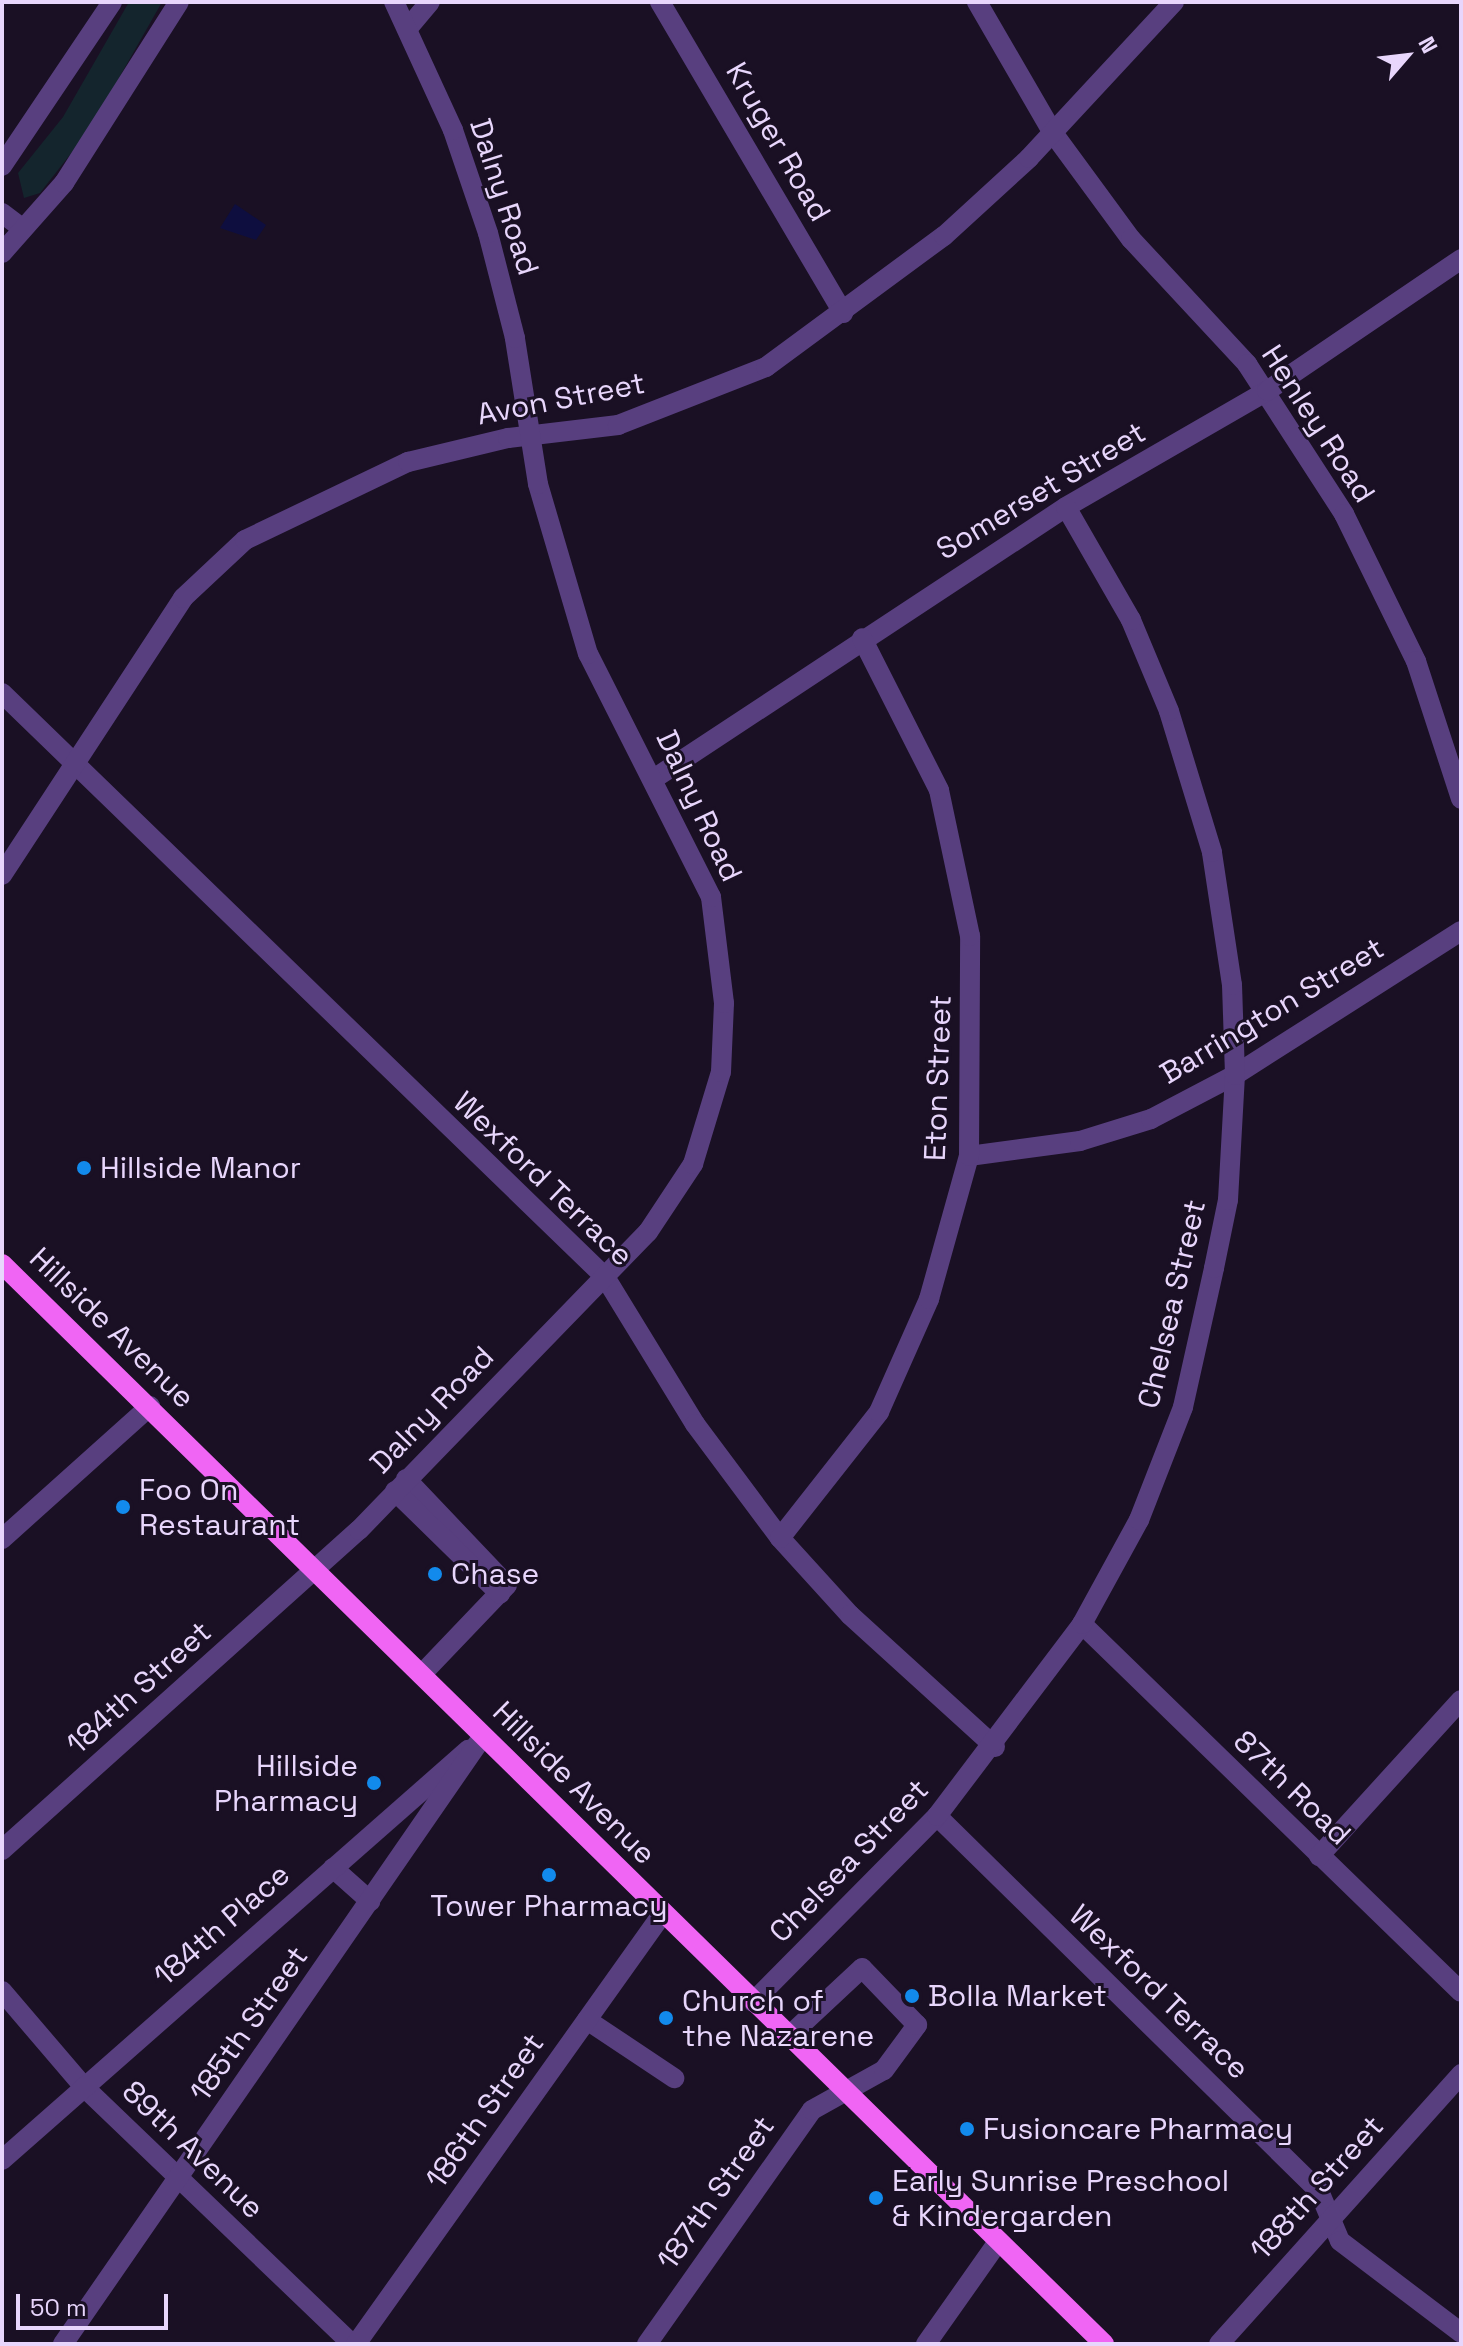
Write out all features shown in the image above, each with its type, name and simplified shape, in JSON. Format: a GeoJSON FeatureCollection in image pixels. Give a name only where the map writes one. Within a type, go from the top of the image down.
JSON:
{"type":"FeatureCollection","features":[{"type":"Feature","properties":{"kind":"main road","name":"Hillside Avenue"},"geometry":{"type":"LineString","coordinates":[[2,1264],[1104,2344]]}},
{"type":"Feature","properties":{"kind":"street"},"geometry":{"type":"LineString","coordinates":[[2,166],[112,2]]}},
{"type":"Feature","properties":{"kind":"street"},"geometry":{"type":"LineString","coordinates":[[2,253],[112,114],[179,2]]}},
{"type":"Feature","properties":{"kind":"street","name":"Dalny Road"},"geometry":{"type":"LineString","coordinates":[[315,1571],[648,1232],[693,1164],[725,1032],[711,897],[655,778],[588,654],[556,554],[488,233],[408,28],[394,2]]}},
{"type":"Feature","properties":{"kind":"street"},"geometry":{"type":"LineString","coordinates":[[408,28],[430,2]]}},
{"type":"Feature","properties":{"kind":"street","name":"Kruger Road"},"geometry":{"type":"LineString","coordinates":[[660,2],[843,313]]}},
{"type":"Feature","properties":{"kind":"street","name":"Henley Road"},"geometry":{"type":"LineString","coordinates":[[977,2],[1053,133],[1131,239],[1267,391],[1344,514],[1416,661],[1461,799]]}},
{"type":"Feature","properties":{"kind":"street","name":"Avon Street"},"geometry":{"type":"LineString","coordinates":[[2,875],[73,759],[183,598],[245,540],[408,462],[531,435],[618,425],[687,402],[766,367],[944,236],[1053,133],[1174,2]]}},
{"type":"Feature","properties":{"kind":"street"},"geometry":{"type":"LineString","coordinates":[[2,213],[23,229]]}},
{"type":"Feature","properties":{"kind":"street","name":"Somerset Street"},"geometry":{"type":"LineString","coordinates":[[655,778],[862,638],[1066,507],[1267,391],[1461,259]]}},
{"type":"Feature","properties":{"kind":"street","name":"Chelsea Street"},"geometry":{"type":"LineString","coordinates":[[753,2002],[937,1816],[995,1747],[1082,1624],[1139,1520],[1183,1407],[1228,1200],[1235,1075],[1224,916],[1192,780],[1131,620],[1066,507]]}},
{"type":"Feature","properties":{"kind":"street","name":"Eton Street"},"geometry":{"type":"LineString","coordinates":[[780,1538],[879,1412],[929,1299],[969,1156],[970,936],[939,790],[862,638]]}},
{"type":"Feature","properties":{"kind":"street","name":"Wexford Terrace"},"geometry":{"type":"LineString","coordinates":[[2,693],[73,759],[193,883],[605,1277],[695,1424],[780,1538],[850,1615],[995,1747]]}},
{"type":"Feature","properties":{"kind":"street","name":"Barrington Street"},"geometry":{"type":"LineString","coordinates":[[969,1156],[1110,1134],[1235,1075],[1461,931]]}},
{"type":"Feature","properties":{"kind":"street"},"geometry":{"type":"LineString","coordinates":[[2,1539],[150,1406]]}},
{"type":"Feature","properties":{"kind":"street"},"geometry":{"type":"LineString","coordinates":[[401,1485],[503,1574],[500,1594],[421,1675]]}},
{"type":"Feature","properties":{"kind":"street","name":"184th Street"},"geometry":{"type":"LineString","coordinates":[[2,1850],[315,1571]]}},
{"type":"Feature","properties":{"kind":"street","name":"87th Road"},"geometry":{"type":"LineString","coordinates":[[1082,1624],[1461,1992]]}},
{"type":"Feature","properties":{"kind":"street"},"geometry":{"type":"LineString","coordinates":[[1319,1856],[1461,1700]]}},
{"type":"Feature","properties":{"kind":"street","name":"184th Place"},"geometry":{"type":"LineString","coordinates":[[2,2160],[483,1736]]}},
{"type":"Feature","properties":{"kind":"street","name":"185th Street"},"geometry":{"type":"LineString","coordinates":[[63,2344],[483,1736]]}},
{"type":"Feature","properties":{"kind":"street","name":"Wexford Terrace"},"geometry":{"type":"LineString","coordinates":[[937,1816],[1319,2191],[1340,2241],[1461,2333]]}},
{"type":"Feature","properties":{"kind":"street"},"geometry":{"type":"LineString","coordinates":[[333,1868],[370,1901]]}},
{"type":"Feature","properties":{"kind":"street","name":"186th Street"},"geometry":{"type":"LineString","coordinates":[[354,2344],[663,1913]]}},
{"type":"Feature","properties":{"kind":"street","name":"187th Street"},"geometry":{"type":"LineString","coordinates":[[647,2344],[812,2110],[884,2070],[917,2025],[862,1968],[788,2037]]}},
{"type":"Feature","properties":{"kind":"street","name":"89th Avenue"},"geometry":{"type":"LineString","coordinates":[[2,1991],[84,2087],[354,2344]]}},
{"type":"Feature","properties":{"kind":"street"},"geometry":{"type":"LineString","coordinates":[[587,2020],[674,2078]]}},
{"type":"Feature","properties":{"kind":"street","name":"188th Street"},"geometry":{"type":"LineString","coordinates":[[1219,2344],[1329,2217],[1461,2074]]}},
{"type":"Feature","properties":{"kind":"street"},"geometry":{"type":"LineString","coordinates":[[926,2344],[998,2242]]}},
{"type":"Feature","properties":{"kind":"shaded area"},"geometry":{"type":"Polygon","coordinates":[[[129,2],[162,2],[90,129],[40,193],[24,198],[18,173],[63,117],[129,2]]]}},
{"type":"Feature","properties":{"kind":"shaded area"},"geometry":{"type":"Polygon","coordinates":[[[235,204],[266,225],[256,240],[220,228],[235,204]]]}},
{"type":"Feature","properties":{"kind":"place","name":"Hillside Manor"},"geometry":{"type":"Point","coordinates":[84,1168]}},
{"type":"Feature","properties":{"kind":"place","name":"Foo On Restaurant"},"geometry":{"type":"Point","coordinates":[123,1507]}},
{"type":"Feature","properties":{"kind":"place","name":"Chase"},"geometry":{"type":"Point","coordinates":[435,1574]}},
{"type":"Feature","properties":{"kind":"place","name":"Hillside Pharmacy"},"geometry":{"type":"Point","coordinates":[374,1783]}},
{"type":"Feature","properties":{"kind":"place","name":"Tower Pharmacy"},"geometry":{"type":"Point","coordinates":[549,1875]}},
{"type":"Feature","properties":{"kind":"place","name":"Bolla Market"},"geometry":{"type":"Point","coordinates":[912,1996]}},
{"type":"Feature","properties":{"kind":"place","name":"Church of the Nazarene"},"geometry":{"type":"Point","coordinates":[666,2018]}},
{"type":"Feature","properties":{"kind":"place","name":"Fusioncare Pharmacy"},"geometry":{"type":"Point","coordinates":[967,2129]}},
{"type":"Feature","properties":{"kind":"place","name":"Early Sunrise Preschool & Kindergarden"},"geometry":{"type":"Point","coordinates":[876,2198]}}]}
